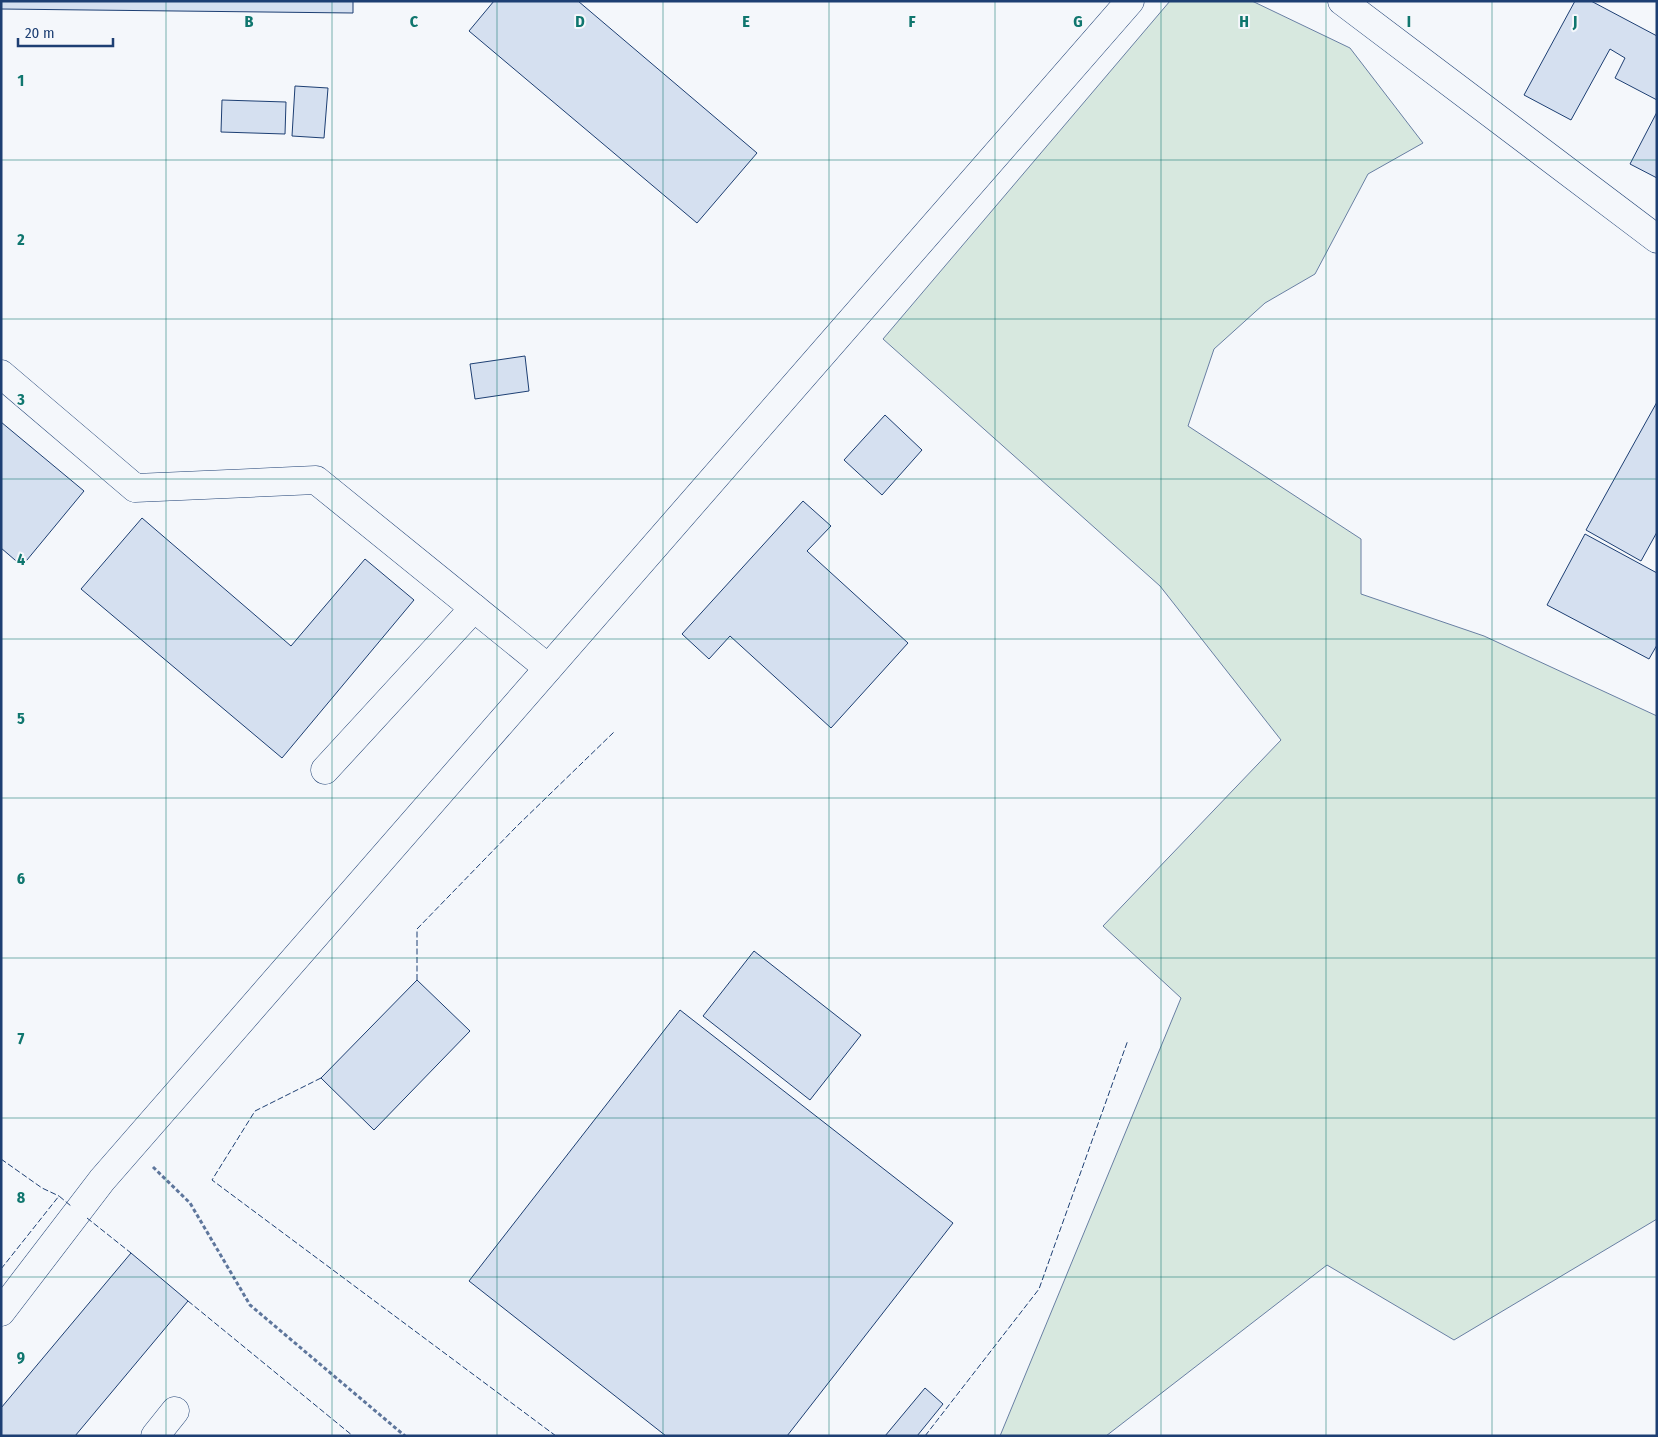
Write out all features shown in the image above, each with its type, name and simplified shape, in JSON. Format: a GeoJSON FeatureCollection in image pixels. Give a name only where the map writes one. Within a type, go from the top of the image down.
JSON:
{"type":"FeatureCollection","features":[{"type":"Feature","properties":{"kind":"lane"},"geometry":{"type":"LineString","coordinates":[[1,1312],[102,1180],[131,1146],[1130,1]]}},
{"type":"Feature","properties":{"kind":"lane"},"geometry":{"type":"LineString","coordinates":[[1342,1],[1657,239]]}},
{"type":"Feature","properties":{"kind":"lane"},"geometry":{"type":"LineString","coordinates":[[1,374],[135,488],[316,480],[548,668]]}},
{"type":"Feature","properties":{"kind":"lane"},"geometry":{"type":"LineString","coordinates":[[325,770],[474,608]]}},
{"type":"Feature","properties":{"kind":"lane"},"geometry":{"type":"LineString","coordinates":[[155,1436],[175,1411]]}},
{"type":"Feature","properties":{"kind":"path"},"geometry":{"type":"LineString","coordinates":[[131,1146],[190,1203],[250,1305],[404,1436]]}},
{"type":"Feature","properties":{"kind":"shaded area"},"geometry":{"type":"Polygon","coordinates":[[[1170,1],[1252,1],[1350,48],[1423,143],[1368,174],[1315,274],[1265,303],[1214,349],[1188,426],[1361,539],[1361,594],[1484,636],[1657,716],[1657,1219],[1454,1340],[1327,1265],[1106,1436],[1000,1436],[1181,998],[1103,926],[1281,740],[1160,586],[883,339],[1170,1]]]}},
{"type":"Feature","properties":{"kind":"building"},"geometry":{"type":"Polygon","coordinates":[[[1,1],[353,1],[353,13],[1,9],[1,1]]]}},
{"type":"Feature","properties":{"kind":"building"},"geometry":{"type":"Polygon","coordinates":[[[494,1],[578,1],[757,153],[697,223],[469,31],[494,1]]]}},
{"type":"Feature","properties":{"kind":"building"},"geometry":{"type":"Polygon","coordinates":[[[1575,1],[1591,1],[1657,36],[1657,100],[1615,78],[1625,58],[1610,49],[1571,120],[1524,95],[1575,1]]]}},
{"type":"Feature","properties":{"kind":"building"},"geometry":{"type":"Polygon","coordinates":[[[295,86],[328,88],[324,138],[292,136],[295,86]]]}},
{"type":"Feature","properties":{"kind":"building"},"geometry":{"type":"Polygon","coordinates":[[[222,100],[286,102],[285,134],[221,132],[222,100]]]}},
{"type":"Feature","properties":{"kind":"building"},"geometry":{"type":"Polygon","coordinates":[[[1657,112],[1657,178],[1630,164],[1657,112]]]}},
{"type":"Feature","properties":{"kind":"building"},"geometry":{"type":"Polygon","coordinates":[[[525,356],[529,391],[475,399],[470,364],[525,356]]]}},
{"type":"Feature","properties":{"kind":"building"},"geometry":{"type":"Polygon","coordinates":[[[1657,402],[1657,532],[1641,561],[1586,530],[1657,402]]]}},
{"type":"Feature","properties":{"kind":"building"},"geometry":{"type":"Polygon","coordinates":[[[885,415],[922,450],[882,495],[844,460],[885,415]]]}},
{"type":"Feature","properties":{"kind":"building"},"geometry":{"type":"Polygon","coordinates":[[[1,422],[84,491],[22,566],[1,548],[1,422]]]}},
{"type":"Feature","properties":{"kind":"building"},"geometry":{"type":"Polygon","coordinates":[[[803,501],[831,526],[807,551],[908,643],[831,728],[730,636],[709,659],[682,634],[803,501]]]}},
{"type":"Feature","properties":{"kind":"building"},"geometry":{"type":"Polygon","coordinates":[[[142,518],[291,646],[365,559],[414,600],[282,758],[81,589],[142,518]]]}},
{"type":"Feature","properties":{"kind":"building"},"geometry":{"type":"Polygon","coordinates":[[[1585,534],[1657,573],[1657,645],[1649,659],[1547,605],[1585,534]]]}},
{"type":"Feature","properties":{"kind":"building"},"geometry":{"type":"Polygon","coordinates":[[[754,951],[861,1035],[810,1100],[703,1016],[754,951]]]}},
{"type":"Feature","properties":{"kind":"building"},"geometry":{"type":"Polygon","coordinates":[[[417,980],[470,1031],[374,1130],[321,1078],[417,980]]]}},
{"type":"Feature","properties":{"kind":"building"},"geometry":{"type":"Polygon","coordinates":[[[680,1010],[953,1223],[787,1436],[666,1436],[469,1281],[680,1010]]]}},
{"type":"Feature","properties":{"kind":"building"},"geometry":{"type":"Polygon","coordinates":[[[131,1253],[188,1301],[75,1436],[1,1436],[1,1408],[131,1253]]]}},
{"type":"Feature","properties":{"kind":"building"},"geometry":{"type":"Polygon","coordinates":[[[925,1388],[943,1404],[917,1436],[885,1436],[925,1388]]]}},
{"type":"Feature","properties":{"kind":"fence"},"geometry":{"type":"LineString","coordinates":[[417,980],[417,929],[516,827],[614,732]]}},
{"type":"Feature","properties":{"kind":"fence"},"geometry":{"type":"LineString","coordinates":[[925,1436],[1039,1289],[1128,1040]]}},
{"type":"Feature","properties":{"kind":"fence"},"geometry":{"type":"LineString","coordinates":[[321,1078],[255,1111],[212,1180],[556,1436]]}},
{"type":"Feature","properties":{"kind":"fence"},"geometry":{"type":"LineString","coordinates":[[1,1159],[42,1188],[59,1196]]}},
{"type":"Feature","properties":{"kind":"fence"},"geometry":{"type":"LineString","coordinates":[[1,1269],[59,1196],[71,1206]]}},
{"type":"Feature","properties":{"kind":"fence"},"geometry":{"type":"LineString","coordinates":[[87,1218],[131,1253]]}},
{"type":"Feature","properties":{"kind":"fence"},"geometry":{"type":"LineString","coordinates":[[188,1301],[353,1436]]}}]}
